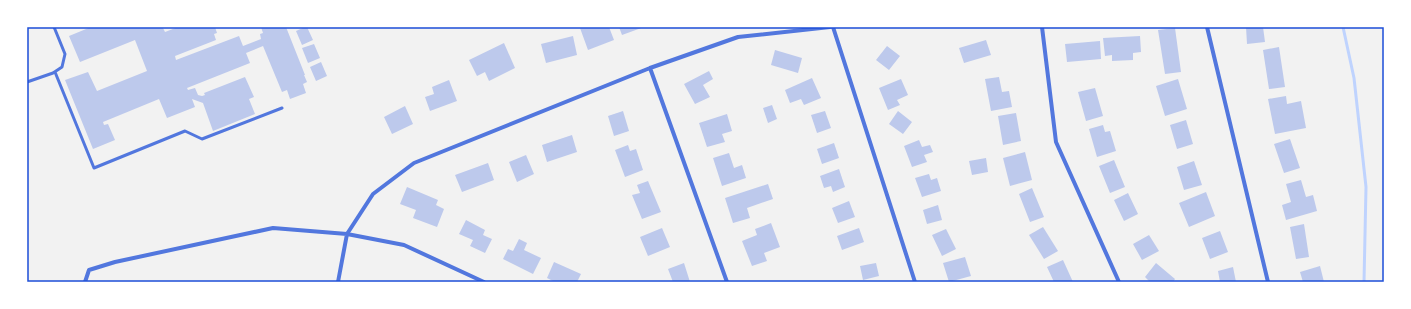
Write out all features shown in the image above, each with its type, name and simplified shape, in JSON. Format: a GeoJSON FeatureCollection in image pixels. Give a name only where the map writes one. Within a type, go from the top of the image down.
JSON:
{"type":"FeatureCollection","features":[{"type":"Feature","properties":{"kind":"street"},"geometry":{"type":"LineString","coordinates":[[338,282],[347,234],[373,194],[414,163],[650,68],[738,37],[830,27]]}},
{"type":"Feature","properties":{"kind":"street"},"geometry":{"type":"LineString","coordinates":[[833,27],[915,282]]}},
{"type":"Feature","properties":{"kind":"street"},"geometry":{"type":"LineString","coordinates":[[1042,27],[1056,142],[1119,282]]}},
{"type":"Feature","properties":{"kind":"street"},"geometry":{"type":"LineString","coordinates":[[1207,27],[1268,282]]}},
{"type":"Feature","properties":{"kind":"street"},"geometry":{"type":"LineString","coordinates":[[650,68],[727,282]]}},
{"type":"Feature","properties":{"kind":"street"},"geometry":{"type":"LineString","coordinates":[[85,282],[89,270],[115,262],[273,228],[347,234],[404,245],[484,282]]}},
{"type":"Feature","properties":{"kind":"lane"},"geometry":{"type":"LineString","coordinates":[[27,82],[55,72],[62,67],[65,54],[54,27]]}},
{"type":"Feature","properties":{"kind":"lane"},"geometry":{"type":"LineString","coordinates":[[55,72],[94,168],[185,131],[202,139],[282,108]]}},
{"type":"Feature","properties":{"kind":"building"},"geometry":{"type":"Polygon","coordinates":[[[91,27],[166,27],[163,28],[165,32],[178,27],[215,27],[217,33],[214,34],[216,40],[175,56],[176,60],[239,36],[243,46],[261,39],[260,34],[263,33],[261,27],[286,27],[305,75],[307,82],[303,84],[306,93],[290,99],[287,90],[282,92],[263,46],[246,53],[250,63],[187,88],[188,90],[195,88],[198,95],[202,96],[205,95],[204,93],[245,77],[254,97],[249,99],[255,114],[213,131],[203,103],[192,99],[195,107],[167,118],[159,99],[103,122],[104,125],[108,124],[115,140],[93,149],[65,80],[88,72],[97,91],[147,71],[135,40],[80,62],[69,36],[91,27]]]}},
{"type":"Feature","properties":{"kind":"building"},"geometry":{"type":"Polygon","coordinates":[[[307,27],[313,40],[302,45],[296,31],[307,27]]]}},
{"type":"Feature","properties":{"kind":"building"},"geometry":{"type":"Polygon","coordinates":[[[609,27],[614,40],[588,50],[580,28],[609,27]]]}},
{"type":"Feature","properties":{"kind":"building"},"geometry":{"type":"Polygon","coordinates":[[[619,27],[644,27],[622,35],[619,27]]]}},
{"type":"Feature","properties":{"kind":"building"},"geometry":{"type":"Polygon","coordinates":[[[1246,27],[1263,27],[1265,42],[1247,44],[1246,27]]]}},
{"type":"Feature","properties":{"kind":"building"},"geometry":{"type":"Polygon","coordinates":[[[1175,28],[1181,72],[1165,74],[1158,30],[1175,28]]]}},
{"type":"Feature","properties":{"kind":"building"},"geometry":{"type":"Polygon","coordinates":[[[573,36],[577,55],[546,63],[541,44],[573,36]]]}},
{"type":"Feature","properties":{"kind":"building"},"geometry":{"type":"Polygon","coordinates":[[[1140,36],[1141,52],[1133,53],[1133,60],[1112,61],[1112,55],[1105,56],[1103,38],[1140,36]]]}},
{"type":"Feature","properties":{"kind":"building"},"geometry":{"type":"Polygon","coordinates":[[[986,40],[991,55],[964,63],[959,48],[986,40]]]}},
{"type":"Feature","properties":{"kind":"building"},"geometry":{"type":"Polygon","coordinates":[[[1100,41],[1101,59],[1067,62],[1065,44],[1100,41]]]}},
{"type":"Feature","properties":{"kind":"building"},"geometry":{"type":"Polygon","coordinates":[[[504,43],[515,68],[489,81],[485,72],[477,76],[469,60],[504,43]]]}},
{"type":"Feature","properties":{"kind":"building"},"geometry":{"type":"Polygon","coordinates":[[[314,44],[320,58],[308,63],[302,48],[314,44]]]}},
{"type":"Feature","properties":{"kind":"building"},"geometry":{"type":"Polygon","coordinates":[[[887,46],[900,56],[889,70],[876,60],[887,46]]]}},
{"type":"Feature","properties":{"kind":"building"},"geometry":{"type":"Polygon","coordinates":[[[1279,47],[1285,87],[1269,89],[1263,50],[1279,47]]]}},
{"type":"Feature","properties":{"kind":"building"},"geometry":{"type":"Polygon","coordinates":[[[775,50],[802,58],[798,73],[771,65],[775,50]]]}},
{"type":"Feature","properties":{"kind":"building"},"geometry":{"type":"Polygon","coordinates":[[[321,62],[327,76],[316,81],[310,67],[321,62]]]}},
{"type":"Feature","properties":{"kind":"building"},"geometry":{"type":"Polygon","coordinates":[[[709,71],[713,79],[703,85],[710,97],[695,104],[684,84],[709,71]]]}},
{"type":"Feature","properties":{"kind":"building"},"geometry":{"type":"Polygon","coordinates":[[[999,77],[1002,92],[1009,91],[1012,107],[991,111],[985,79],[999,77]]]}},
{"type":"Feature","properties":{"kind":"building"},"geometry":{"type":"Polygon","coordinates":[[[812,78],[821,98],[804,105],[801,99],[790,103],[785,90],[812,78]]]}},
{"type":"Feature","properties":{"kind":"building"},"geometry":{"type":"Polygon","coordinates":[[[901,79],[908,95],[897,100],[900,105],[888,110],[879,88],[901,79]]]}},
{"type":"Feature","properties":{"kind":"building"},"geometry":{"type":"Polygon","coordinates":[[[1178,79],[1187,109],[1165,116],[1156,86],[1178,79]]]}},
{"type":"Feature","properties":{"kind":"building"},"geometry":{"type":"Polygon","coordinates":[[[449,80],[457,101],[430,111],[425,97],[434,94],[432,87],[449,80]]]}},
{"type":"Feature","properties":{"kind":"building"},"geometry":{"type":"Polygon","coordinates":[[[1095,88],[1103,116],[1086,121],[1078,92],[1095,88]]]}},
{"type":"Feature","properties":{"kind":"building"},"geometry":{"type":"Polygon","coordinates":[[[1286,96],[1287,104],[1301,101],[1306,128],[1275,134],[1268,99],[1286,96]]]}},
{"type":"Feature","properties":{"kind":"building"},"geometry":{"type":"Polygon","coordinates":[[[772,105],[777,119],[768,123],[763,108],[772,105]]]}},
{"type":"Feature","properties":{"kind":"building"},"geometry":{"type":"Polygon","coordinates":[[[405,106],[413,124],[392,134],[384,117],[405,106]]]}},
{"type":"Feature","properties":{"kind":"building"},"geometry":{"type":"Polygon","coordinates":[[[623,111],[629,131],[614,136],[608,116],[623,111]]]}},
{"type":"Feature","properties":{"kind":"building"},"geometry":{"type":"Polygon","coordinates":[[[825,111],[831,128],[817,133],[811,115],[825,111]]]}},
{"type":"Feature","properties":{"kind":"building"},"geometry":{"type":"Polygon","coordinates":[[[898,111],[912,122],[903,134],[889,124],[898,111]]]}},
{"type":"Feature","properties":{"kind":"building"},"geometry":{"type":"Polygon","coordinates":[[[1016,113],[1021,141],[1003,145],[998,116],[1016,113]]]}},
{"type":"Feature","properties":{"kind":"building"},"geometry":{"type":"Polygon","coordinates":[[[727,114],[732,131],[722,134],[725,142],[707,147],[699,123],[727,114]]]}},
{"type":"Feature","properties":{"kind":"building"},"geometry":{"type":"Polygon","coordinates":[[[1186,120],[1193,144],[1177,149],[1170,125],[1186,120]]]}},
{"type":"Feature","properties":{"kind":"building"},"geometry":{"type":"Polygon","coordinates":[[[1103,125],[1105,132],[1110,131],[1116,151],[1097,157],[1089,129],[1103,125]]]}},
{"type":"Feature","properties":{"kind":"building"},"geometry":{"type":"Polygon","coordinates":[[[572,135],[577,152],[547,162],[542,145],[572,135]]]}},
{"type":"Feature","properties":{"kind":"building"},"geometry":{"type":"Polygon","coordinates":[[[1290,139],[1300,168],[1284,173],[1274,144],[1290,139]]]}},
{"type":"Feature","properties":{"kind":"building"},"geometry":{"type":"Polygon","coordinates":[[[919,140],[922,147],[930,145],[933,152],[924,155],[927,162],[912,167],[904,146],[919,140]]]}},
{"type":"Feature","properties":{"kind":"building"},"geometry":{"type":"Polygon","coordinates":[[[834,143],[839,158],[822,164],[817,149],[834,143]]]}},
{"type":"Feature","properties":{"kind":"building"},"geometry":{"type":"Polygon","coordinates":[[[628,145],[630,151],[636,149],[643,170],[625,177],[615,150],[628,145]]]}},
{"type":"Feature","properties":{"kind":"building"},"geometry":{"type":"Polygon","coordinates":[[[1025,152],[1032,180],[1010,186],[1003,158],[1025,152]]]}},
{"type":"Feature","properties":{"kind":"building"},"geometry":{"type":"Polygon","coordinates":[[[729,153],[734,168],[742,165],[746,178],[722,186],[713,158],[729,153]]]}},
{"type":"Feature","properties":{"kind":"building"},"geometry":{"type":"Polygon","coordinates":[[[526,155],[534,174],[517,182],[509,162],[526,155]]]}},
{"type":"Feature","properties":{"kind":"building"},"geometry":{"type":"Polygon","coordinates":[[[986,158],[988,172],[972,175],[969,161],[986,158]]]}},
{"type":"Feature","properties":{"kind":"building"},"geometry":{"type":"Polygon","coordinates":[[[1114,160],[1125,187],[1110,193],[1099,166],[1114,160]]]}},
{"type":"Feature","properties":{"kind":"building"},"geometry":{"type":"Polygon","coordinates":[[[1194,161],[1202,185],[1184,190],[1177,167],[1194,161]]]}},
{"type":"Feature","properties":{"kind":"building"},"geometry":{"type":"Polygon","coordinates":[[[488,163],[494,180],[462,192],[455,175],[488,163]]]}},
{"type":"Feature","properties":{"kind":"building"},"geometry":{"type":"Polygon","coordinates":[[[839,169],[845,187],[833,192],[831,186],[824,188],[820,176],[839,169]]]}},
{"type":"Feature","properties":{"kind":"building"},"geometry":{"type":"Polygon","coordinates":[[[929,174],[931,180],[937,178],[941,191],[922,197],[915,178],[929,174]]]}},
{"type":"Feature","properties":{"kind":"building"},"geometry":{"type":"Polygon","coordinates":[[[1301,180],[1306,197],[1313,195],[1317,211],[1286,220],[1282,205],[1291,202],[1286,184],[1301,180]]]}},
{"type":"Feature","properties":{"kind":"building"},"geometry":{"type":"Polygon","coordinates":[[[648,181],[661,212],[642,219],[632,195],[640,193],[637,185],[648,181]]]}},
{"type":"Feature","properties":{"kind":"building"},"geometry":{"type":"Polygon","coordinates":[[[768,184],[773,199],[747,208],[750,218],[733,223],[725,198],[768,184]]]}},
{"type":"Feature","properties":{"kind":"building"},"geometry":{"type":"Polygon","coordinates":[[[407,187],[438,200],[436,205],[444,209],[437,227],[413,218],[416,210],[400,204],[407,187]]]}},
{"type":"Feature","properties":{"kind":"building"},"geometry":{"type":"Polygon","coordinates":[[[1032,188],[1044,217],[1030,222],[1019,194],[1032,188]]]}},
{"type":"Feature","properties":{"kind":"building"},"geometry":{"type":"Polygon","coordinates":[[[1206,192],[1215,216],[1189,227],[1179,203],[1206,192]]]}},
{"type":"Feature","properties":{"kind":"building"},"geometry":{"type":"Polygon","coordinates":[[[1128,193],[1138,214],[1124,221],[1114,200],[1128,193]]]}},
{"type":"Feature","properties":{"kind":"building"},"geometry":{"type":"Polygon","coordinates":[[[849,201],[855,217],[838,223],[832,208],[849,201]]]}},
{"type":"Feature","properties":{"kind":"building"},"geometry":{"type":"Polygon","coordinates":[[[938,205],[942,220],[927,224],[923,210],[938,205]]]}},
{"type":"Feature","properties":{"kind":"building"},"geometry":{"type":"Polygon","coordinates":[[[466,220],[485,230],[483,235],[492,239],[485,253],[470,246],[473,240],[459,234],[466,220]]]}},
{"type":"Feature","properties":{"kind":"building"},"geometry":{"type":"Polygon","coordinates":[[[771,223],[780,247],[764,253],[767,261],[752,266],[742,241],[757,235],[755,229],[771,223]]]}},
{"type":"Feature","properties":{"kind":"building"},"geometry":{"type":"Polygon","coordinates":[[[1304,224],[1309,257],[1296,259],[1290,227],[1304,224]]]}},
{"type":"Feature","properties":{"kind":"building"},"geometry":{"type":"Polygon","coordinates":[[[1043,227],[1058,251],[1044,259],[1029,235],[1043,227]]]}},
{"type":"Feature","properties":{"kind":"building"},"geometry":{"type":"Polygon","coordinates":[[[662,228],[670,247],[648,256],[640,237],[662,228]]]}},
{"type":"Feature","properties":{"kind":"building"},"geometry":{"type":"Polygon","coordinates":[[[859,228],[864,242],[842,250],[837,236],[859,228]]]}},
{"type":"Feature","properties":{"kind":"building"},"geometry":{"type":"Polygon","coordinates":[[[946,229],[956,249],[942,256],[932,235],[946,229]]]}},
{"type":"Feature","properties":{"kind":"building"},"geometry":{"type":"Polygon","coordinates":[[[1220,231],[1228,252],[1210,259],[1202,238],[1220,231]]]}},
{"type":"Feature","properties":{"kind":"building"},"geometry":{"type":"Polygon","coordinates":[[[1149,235],[1159,251],[1142,260],[1133,244],[1149,235]]]}},
{"type":"Feature","properties":{"kind":"building"},"geometry":{"type":"Polygon","coordinates":[[[519,239],[527,243],[524,250],[541,258],[533,274],[503,259],[508,249],[513,251],[519,239]]]}},
{"type":"Feature","properties":{"kind":"building"},"geometry":{"type":"Polygon","coordinates":[[[965,257],[971,276],[949,282],[943,263],[965,257]]]}},
{"type":"Feature","properties":{"kind":"building"},"geometry":{"type":"Polygon","coordinates":[[[1063,260],[1073,282],[1054,282],[1047,267],[1063,260]]]}},
{"type":"Feature","properties":{"kind":"building"},"geometry":{"type":"Polygon","coordinates":[[[554,262],[581,274],[577,282],[555,282],[547,278],[554,262]]]}},
{"type":"Feature","properties":{"kind":"building"},"geometry":{"type":"Polygon","coordinates":[[[684,263],[690,282],[673,282],[668,269],[684,263]]]}},
{"type":"Feature","properties":{"kind":"building"},"geometry":{"type":"Polygon","coordinates":[[[876,263],[879,276],[863,280],[860,266],[876,263]]]}},
{"type":"Feature","properties":{"kind":"building"},"geometry":{"type":"Polygon","coordinates":[[[1156,263],[1175,279],[1173,282],[1150,282],[1145,277],[1156,263]]]}},
{"type":"Feature","properties":{"kind":"building"},"geometry":{"type":"Polygon","coordinates":[[[1320,266],[1324,282],[1303,282],[1300,272],[1320,266]]]}},
{"type":"Feature","properties":{"kind":"building"},"geometry":{"type":"Polygon","coordinates":[[[1233,267],[1236,282],[1220,282],[1218,271],[1233,267]]]}},
{"type":"Feature","properties":{"kind":"waterway"},"geometry":{"type":"LineString","coordinates":[[1343,27],[1354,78],[1366,187],[1364,282]]}}]}
